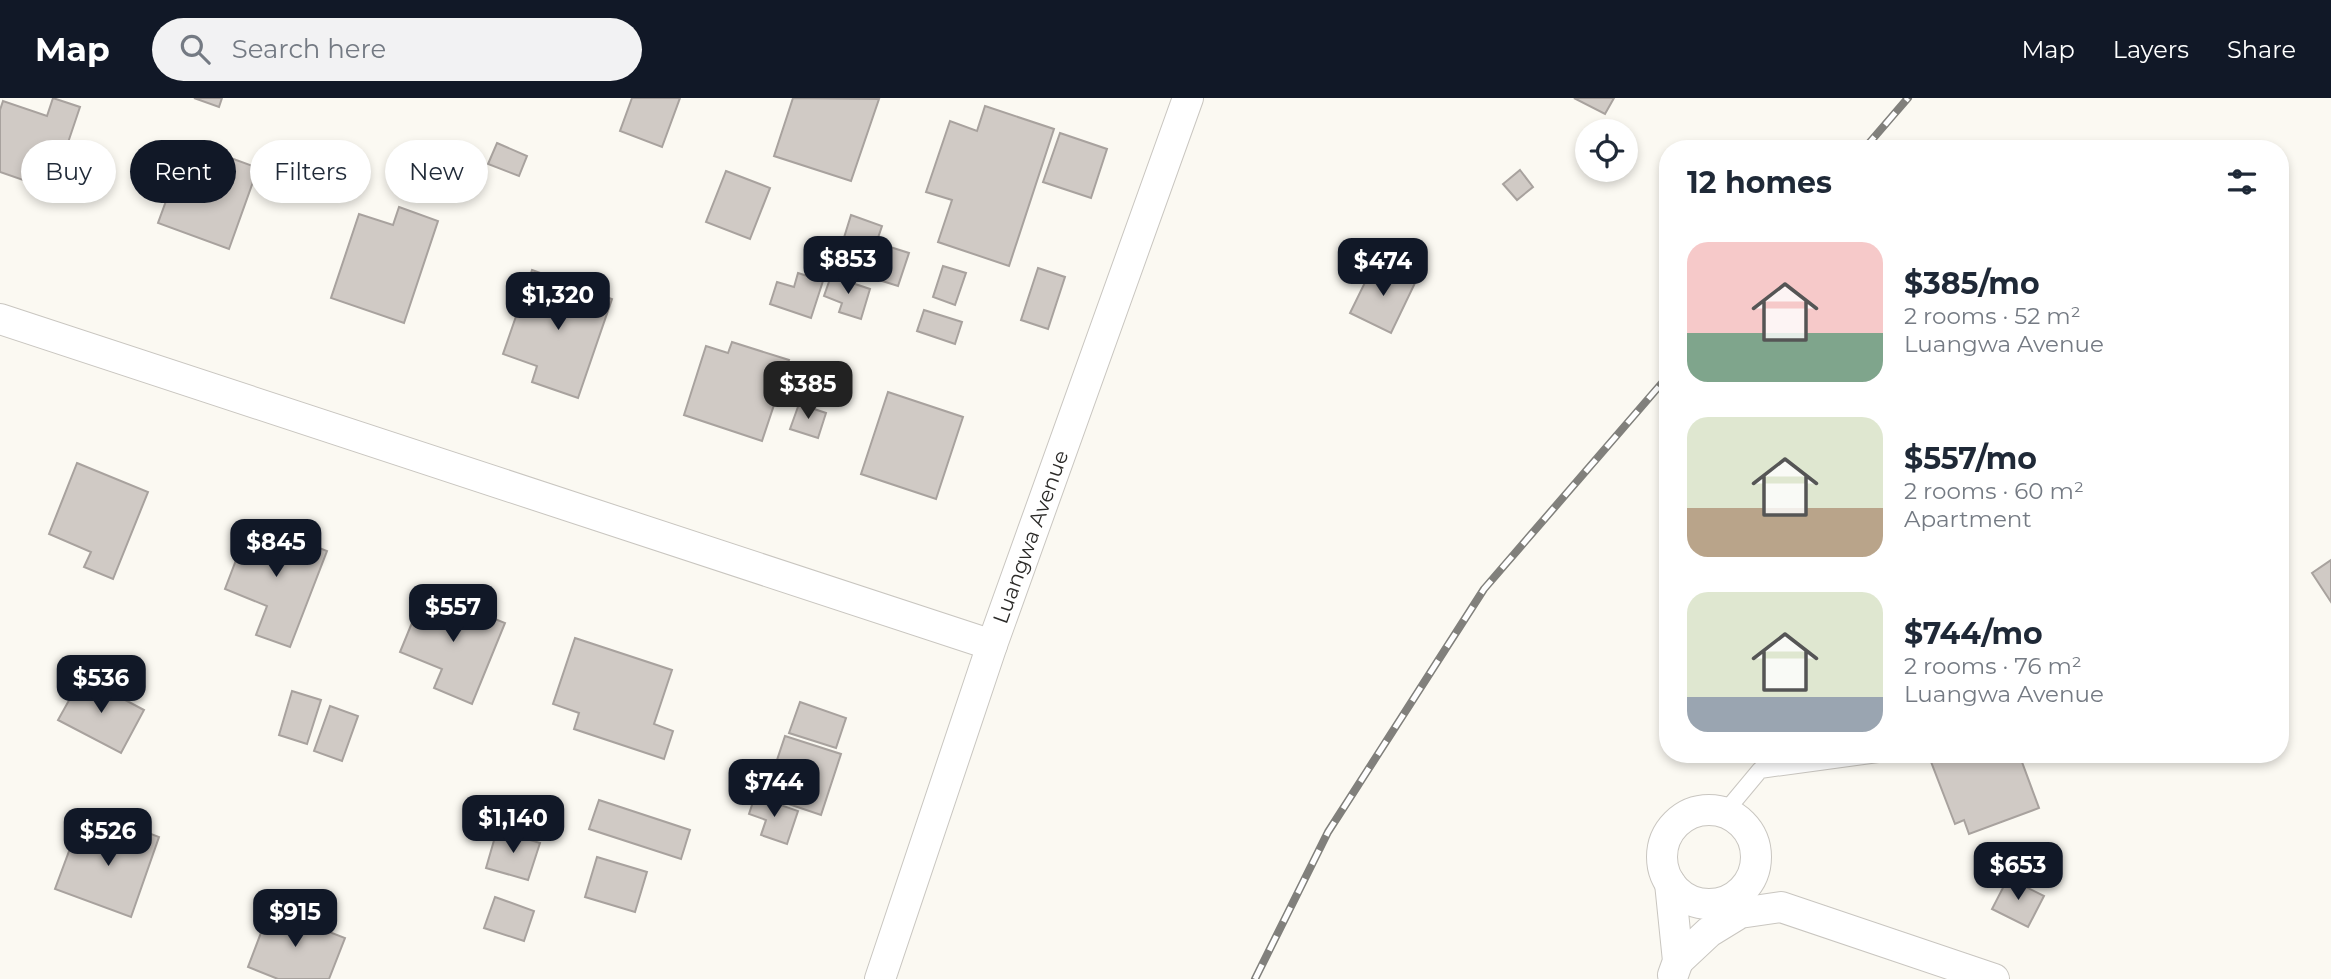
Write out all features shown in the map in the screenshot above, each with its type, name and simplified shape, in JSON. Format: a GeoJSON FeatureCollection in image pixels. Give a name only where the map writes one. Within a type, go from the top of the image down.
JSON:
{"type":"FeatureCollection","features":[{"type":"Feature","properties":{"kind":"street","name":"Luangwa Avenue"},"geometry":{"type":"LineString","coordinates":[[880,979],[992,645],[1188,98]]}},
{"type":"Feature","properties":{"kind":"street"},"geometry":{"type":"LineString","coordinates":[[0,319],[992,645]]}},
{"type":"Feature","properties":{"kind":"street"},"geometry":{"type":"LineString","coordinates":[[1744,888],[1732,898],[1719,903],[1691,901],[1679,894],[1664,870],[1662,856],[1671,829],[1695,811],[1710,809],[1725,812],[1738,819],[1748,830],[1754,844],[1756,860],[1781,907]]}},
{"type":"Feature","properties":{"kind":"street"},"geometry":{"type":"LineString","coordinates":[[1675,970],[1744,888],[1756,860]]}},
{"type":"Feature","properties":{"kind":"street"},"geometry":{"type":"LineString","coordinates":[[1670,883],[1675,970]]}},
{"type":"Feature","properties":{"kind":"street"},"geometry":{"type":"LineString","coordinates":[[1709,932],[1740,913],[1781,907],[1994,979]]}},
{"type":"Feature","properties":{"kind":"lane"},"geometry":{"type":"LineString","coordinates":[[1725,812],[1760,770],[1812,763]]}},
{"type":"Feature","properties":{"kind":"building"},"geometry":{"type":"Polygon","coordinates":[[[53,98],[80,107],[69,140],[21,140],[21,179],[0,172],[0,110],[3,101],[47,116],[53,98]]]}},
{"type":"Feature","properties":{"kind":"building"},"geometry":{"type":"Polygon","coordinates":[[[194,98],[222,98],[219,107],[194,98]]]}},
{"type":"Feature","properties":{"kind":"building"},"geometry":{"type":"Polygon","coordinates":[[[632,98],[680,98],[662,147],[620,131],[632,98]]]}},
{"type":"Feature","properties":{"kind":"building"},"geometry":{"type":"Polygon","coordinates":[[[793,98],[879,99],[851,181],[774,156],[793,98]]]}},
{"type":"Feature","properties":{"kind":"building"},"geometry":{"type":"Polygon","coordinates":[[[1574,98],[1614,98],[1605,114],[1574,98]]]}},
{"type":"Feature","properties":{"kind":"building"},"geometry":{"type":"Polygon","coordinates":[[[985,106],[1054,129],[1009,266],[938,242],[952,200],[926,192],[950,121],[977,131],[985,106]]]}},
{"type":"Feature","properties":{"kind":"building"},"geometry":{"type":"Polygon","coordinates":[[[1060,133],[1107,149],[1091,198],[1043,182],[1060,133]]]}},
{"type":"Feature","properties":{"kind":"building"},"geometry":{"type":"Polygon","coordinates":[[[497,143],[527,156],[519,176],[488,164],[497,143]]]}},
{"type":"Feature","properties":{"kind":"building"},"geometry":{"type":"Polygon","coordinates":[[[236,160],[250,165],[250,190],[229,249],[158,223],[165,203],[236,203],[236,160]]]}},
{"type":"Feature","properties":{"kind":"building"},"geometry":{"type":"Polygon","coordinates":[[[1520,170],[1533,187],[1517,200],[1503,184],[1520,170]]]}},
{"type":"Feature","properties":{"kind":"building"},"geometry":{"type":"Polygon","coordinates":[[[726,171],[770,188],[750,239],[706,222],[726,171]]]}},
{"type":"Feature","properties":{"kind":"building"},"geometry":{"type":"Polygon","coordinates":[[[399,207],[438,221],[404,323],[331,298],[359,214],[393,225],[399,207]]]}},
{"type":"Feature","properties":{"kind":"building"},"geometry":{"type":"Polygon","coordinates":[[[851,215],[882,226],[868,267],[838,257],[851,215]]]}},
{"type":"Feature","properties":{"kind":"building"},"geometry":{"type":"Polygon","coordinates":[[[887,246],[909,253],[898,286],[876,279],[887,246]]]}},
{"type":"Feature","properties":{"kind":"building"},"geometry":{"type":"Polygon","coordinates":[[[1374,264],[1415,283],[1391,333],[1350,313],[1374,264]]]}},
{"type":"Feature","properties":{"kind":"building"},"geometry":{"type":"Polygon","coordinates":[[[943,266],[966,273],[955,305],[933,297],[943,266]]]}},
{"type":"Feature","properties":{"kind":"building"},"geometry":{"type":"Polygon","coordinates":[[[1038,268],[1065,277],[1048,329],[1021,320],[1038,268]]]}},
{"type":"Feature","properties":{"kind":"building"},"geometry":{"type":"Polygon","coordinates":[[[532,270],[612,299],[578,398],[532,382],[537,366],[503,354],[532,270]]]}},
{"type":"Feature","properties":{"kind":"building"},"geometry":{"type":"Polygon","coordinates":[[[798,273],[823,281],[811,318],[770,304],[777,282],[794,287],[798,273]]]}},
{"type":"Feature","properties":{"kind":"building"},"geometry":{"type":"Polygon","coordinates":[[[831,276],[870,289],[861,319],[839,312],[842,303],[824,296],[831,276]]]}},
{"type":"Feature","properties":{"kind":"building"},"geometry":{"type":"Polygon","coordinates":[[[924,310],[962,322],[955,344],[917,331],[924,310]]]}},
{"type":"Feature","properties":{"kind":"building"},"geometry":{"type":"Polygon","coordinates":[[[732,342],[789,360],[762,441],[684,415],[706,346],[728,353],[732,342]]]}},
{"type":"Feature","properties":{"kind":"building"},"geometry":{"type":"Polygon","coordinates":[[[888,392],[963,417],[936,499],[861,474],[888,392]]]}},
{"type":"Feature","properties":{"kind":"building"},"geometry":{"type":"Polygon","coordinates":[[[799,404],[826,413],[818,438],[790,429],[799,404]]]}},
{"type":"Feature","properties":{"kind":"building"},"geometry":{"type":"Polygon","coordinates":[[[77,463],[148,492],[113,579],[84,567],[91,552],[49,534],[77,463]]]}},
{"type":"Feature","properties":{"kind":"building"},"geometry":{"type":"Polygon","coordinates":[[[251,521],[327,551],[290,647],[256,635],[267,606],[225,589],[251,521]]]}},
{"type":"Feature","properties":{"kind":"building"},"geometry":{"type":"Polygon","coordinates":[[[2331,560],[2331,602],[2312,573],[2331,560]]]}},
{"type":"Feature","properties":{"kind":"building"},"geometry":{"type":"Polygon","coordinates":[[[425,591],[505,623],[472,704],[434,688],[442,669],[400,652],[425,591]]]}},
{"type":"Feature","properties":{"kind":"building"},"geometry":{"type":"Polygon","coordinates":[[[575,638],[672,670],[654,724],[673,731],[664,759],[574,729],[579,713],[553,704],[575,638]]]}},
{"type":"Feature","properties":{"kind":"building"},"geometry":{"type":"Polygon","coordinates":[[[82,677],[144,710],[121,753],[58,720],[82,677]]]}},
{"type":"Feature","properties":{"kind":"building"},"geometry":{"type":"Polygon","coordinates":[[[292,691],[321,700],[307,744],[279,735],[292,691]]]}},
{"type":"Feature","properties":{"kind":"building"},"geometry":{"type":"Polygon","coordinates":[[[800,702],[846,718],[836,748],[789,733],[800,702]]]}},
{"type":"Feature","properties":{"kind":"building"},"geometry":{"type":"Polygon","coordinates":[[[330,706],[358,716],[342,761],[314,751],[330,706]]]}},
{"type":"Feature","properties":{"kind":"building"},"geometry":{"type":"Polygon","coordinates":[[[785,736],[841,754],[821,815],[765,796],[785,736]]]}},
{"type":"Feature","properties":{"kind":"building"},"geometry":{"type":"Polygon","coordinates":[[[1931,763],[2022,763],[2039,808],[1969,834],[1964,820],[1955,824],[1931,763]]]}},
{"type":"Feature","properties":{"kind":"building"},"geometry":{"type":"Polygon","coordinates":[[[755,796],[798,811],[787,844],[761,835],[766,820],[749,814],[755,796]]]}},
{"type":"Feature","properties":{"kind":"building"},"geometry":{"type":"Polygon","coordinates":[[[599,800],[690,830],[681,859],[589,829],[599,800]]]}},
{"type":"Feature","properties":{"kind":"building"},"geometry":{"type":"Polygon","coordinates":[[[125,824],[159,837],[131,917],[55,889],[78,827],[118,842],[125,824]]]}},
{"type":"Feature","properties":{"kind":"building"},"geometry":{"type":"Polygon","coordinates":[[[497,830],[540,843],[528,880],[486,868],[497,830]]]}},
{"type":"Feature","properties":{"kind":"building"},"geometry":{"type":"Polygon","coordinates":[[[597,857],[647,872],[635,912],[585,897],[597,857]]]}},
{"type":"Feature","properties":{"kind":"building"},"geometry":{"type":"Polygon","coordinates":[[[2008,878],[2044,896],[2028,927],[1992,909],[2008,878]]]}},
{"type":"Feature","properties":{"kind":"building"},"geometry":{"type":"Polygon","coordinates":[[[495,897],[534,911],[524,941],[484,928],[495,897]]]}},
{"type":"Feature","properties":{"kind":"building"},"geometry":{"type":"Polygon","coordinates":[[[270,909],[345,938],[329,979],[278,979],[248,967],[270,909]]]}},
{"type":"Feature","properties":{"kind":"railway"},"geometry":{"type":"LineString","coordinates":[[1872,140],[1908,98]]}},
{"type":"Feature","properties":{"kind":"railway"},"geometry":{"type":"LineString","coordinates":[[1255,979],[1328,832],[1484,589],[1659,386]]}}]}
